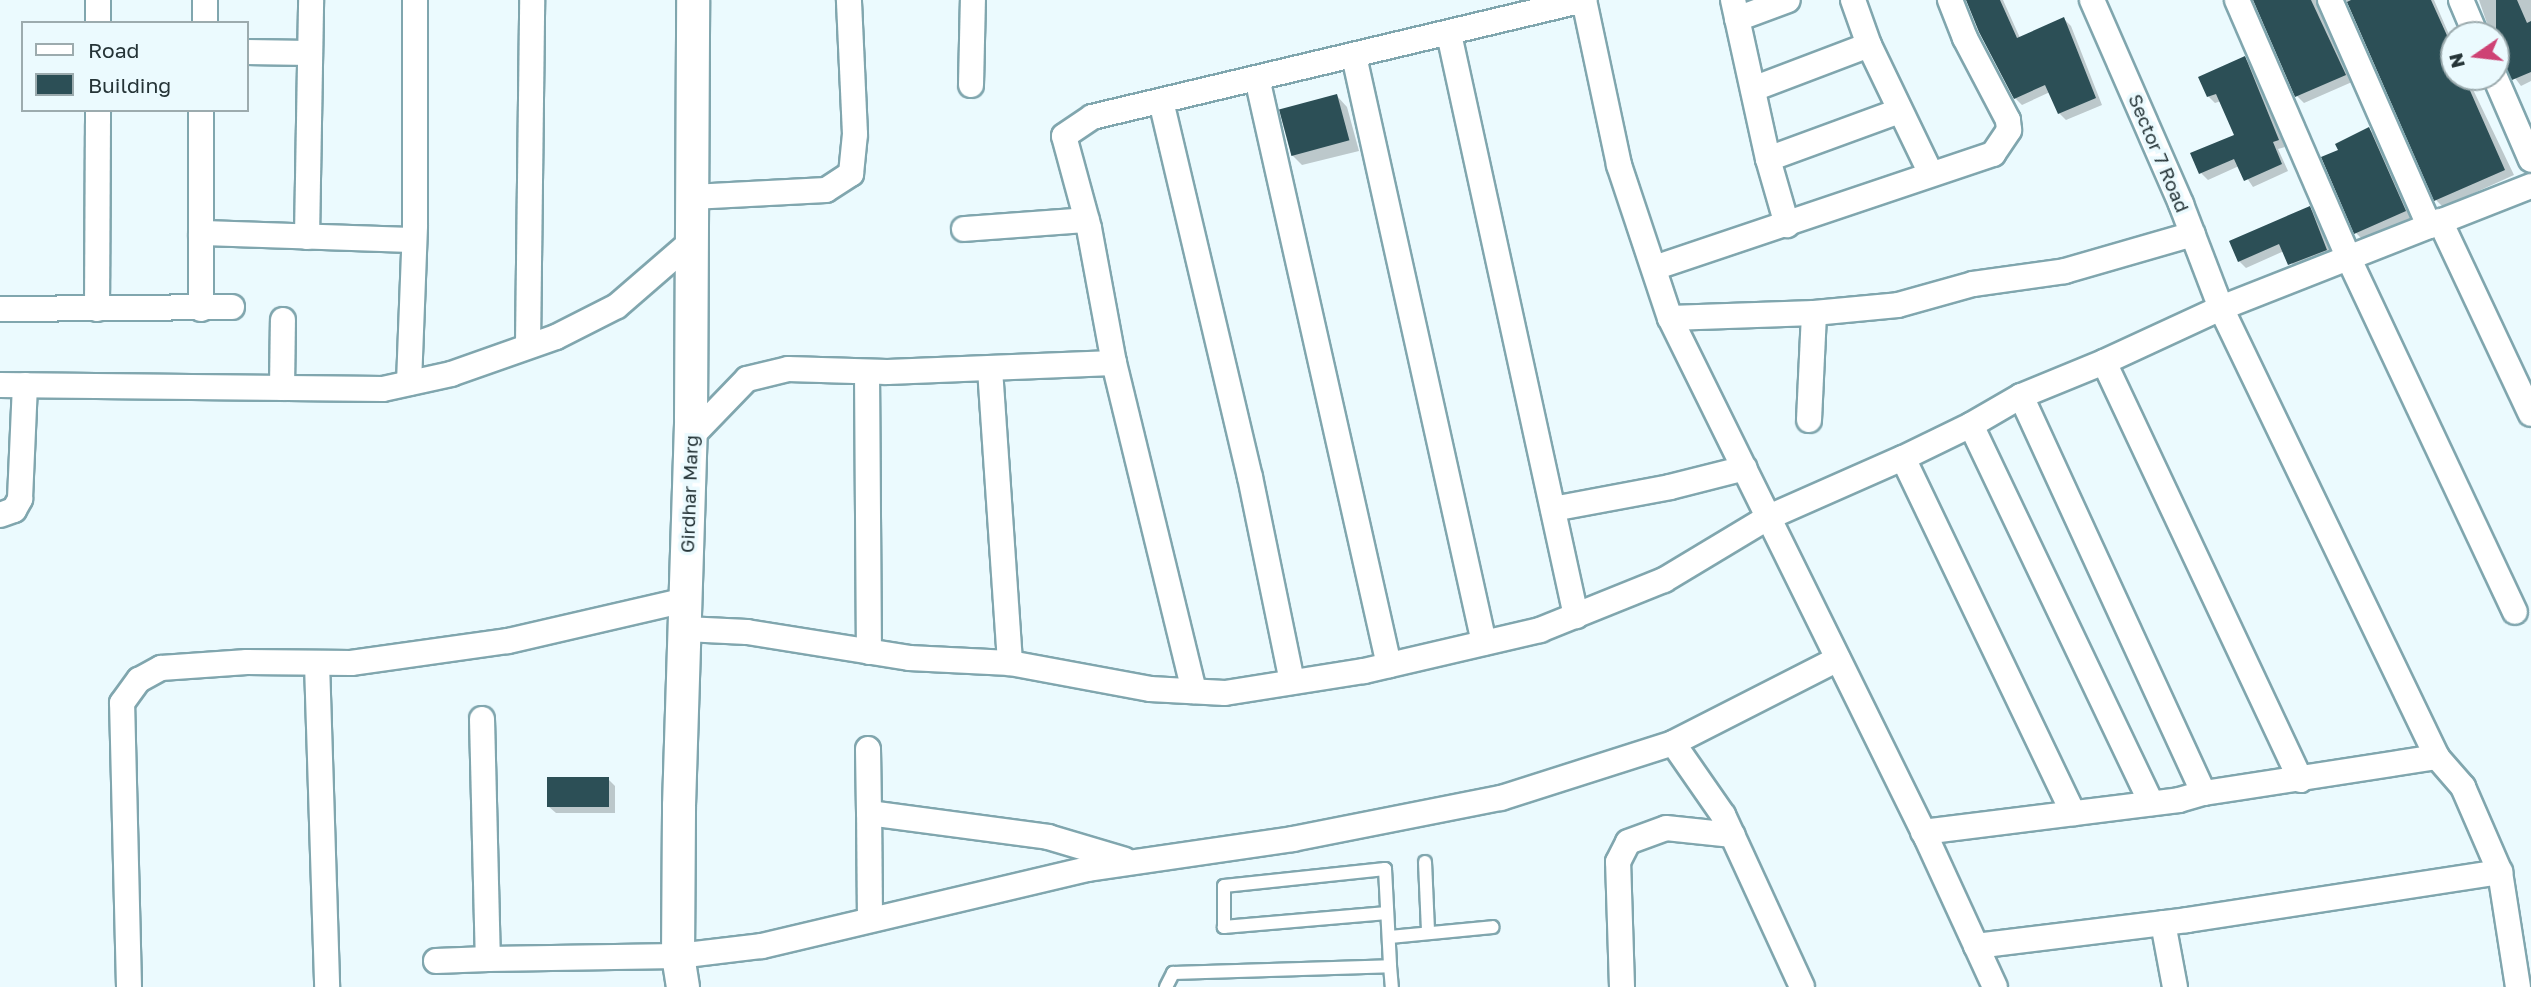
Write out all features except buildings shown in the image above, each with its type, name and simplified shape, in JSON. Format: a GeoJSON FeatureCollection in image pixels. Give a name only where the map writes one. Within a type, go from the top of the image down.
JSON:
{"type":"FeatureCollection","features":[{"type":"Feature","properties":{"kind":"street"},"geometry":{"type":"LineString","coordinates":[[98,0],[98,21]]}},
{"type":"Feature","properties":{"kind":"street"},"geometry":{"type":"LineString","coordinates":[[205,0],[205,21]]}},
{"type":"Feature","properties":{"kind":"street"},"geometry":{"type":"LineString","coordinates":[[307,237],[310,0]]}},
{"type":"Feature","properties":{"kind":"street"},"geometry":{"type":"LineString","coordinates":[[409,383],[414,240],[415,0]]}},
{"type":"Feature","properties":{"kind":"street"},"geometry":{"type":"LineString","coordinates":[[528,345],[532,0]]}},
{"type":"Feature","properties":{"kind":"street","name":"Girdhar Marg"},"geometry":{"type":"LineString","coordinates":[[682,987],[678,956],[679,806],[691,428],[693,0]]}},
{"type":"Feature","properties":{"kind":"street"},"geometry":{"type":"LineString","coordinates":[[692,197],[826,190],[851,174],[855,134],[849,0]]}},
{"type":"Feature","properties":{"kind":"street"},"geometry":{"type":"LineString","coordinates":[[971,85],[973,0]]}},
{"type":"Feature","properties":{"kind":"street"},"geometry":{"type":"LineString","coordinates":[[1194,691],[1114,363],[1087,220],[1064,136],[1092,117],[1584,0],[1619,165],[1670,318],[1923,832],[1995,987]]}},
{"type":"Feature","properties":{"kind":"street"},"geometry":{"type":"LineString","coordinates":[[1787,225],[1768,159],[1735,10],[1788,0]]}},
{"type":"Feature","properties":{"kind":"street"},"geometry":{"type":"LineString","coordinates":[[1853,0],[1869,45],[1931,174]]}},
{"type":"Feature","properties":{"kind":"street"},"geometry":{"type":"LineString","coordinates":[[1654,268],[1993,153],[2009,130],[2008,120],[1965,37],[1950,0]]}},
{"type":"Feature","properties":{"kind":"street","name":"Sector 7 Road"},"geometry":{"type":"LineString","coordinates":[[2092,0],[2193,234],[2221,308],[2437,757],[2463,787],[2500,872],[2518,987]]}},
{"type":"Feature","properties":{"kind":"street"},"geometry":{"type":"LineString","coordinates":[[2236,0],[2348,257],[2515,612]]}},
{"type":"Feature","properties":{"kind":"street"},"geometry":{"type":"LineString","coordinates":[[2330,0],[2435,224],[2531,414]]}},
{"type":"Feature","properties":{"kind":"street"},"geometry":{"type":"LineString","coordinates":[[2461,0],[2470,21]]}},
{"type":"Feature","properties":{"kind":"street"},"geometry":{"type":"LineString","coordinates":[[1450,34],[1576,616]]}},
{"type":"Feature","properties":{"kind":"street"},"geometry":{"type":"LineString","coordinates":[[1753,89],[1869,45]]}},
{"type":"Feature","properties":{"kind":"street"},"geometry":{"type":"LineString","coordinates":[[248,52],[310,53]]}},
{"type":"Feature","properties":{"kind":"street"},"geometry":{"type":"LineString","coordinates":[[1354,56],[1484,643]]}},
{"type":"Feature","properties":{"kind":"street"},"geometry":{"type":"LineString","coordinates":[[1257,78],[1389,665]]}},
{"type":"Feature","properties":{"kind":"street"},"geometry":{"type":"LineString","coordinates":[[2501,91],[2531,160]]}},
{"type":"Feature","properties":{"kind":"street"},"geometry":{"type":"LineString","coordinates":[[1161,101],[1250,477],[1292,682]]}},
{"type":"Feature","properties":{"kind":"street"},"geometry":{"type":"LineString","coordinates":[[1768,159],[1899,111]]}},
{"type":"Feature","properties":{"kind":"street"},"geometry":{"type":"LineString","coordinates":[[97,309],[98,112]]}},
{"type":"Feature","properties":{"kind":"street"},"geometry":{"type":"LineString","coordinates":[[201,112],[201,309]]}},
{"type":"Feature","properties":{"kind":"street"},"geometry":{"type":"LineString","coordinates":[[129,987],[122,703],[139,680],[161,668],[247,662],[351,663],[686,615],[747,632],[869,652],[909,658],[1010,663],[1150,689],[1224,692],[1389,665],[1540,630],[1664,580],[1769,517],[1903,458],[1971,425],[2021,396],[2104,362],[2221,308],[2531,186]]}},
{"type":"Feature","properties":{"kind":"street"},"geometry":{"type":"LineString","coordinates":[[964,229],[1087,220]]}},
{"type":"Feature","properties":{"kind":"street"},"geometry":{"type":"LineString","coordinates":[[201,233],[414,240]]}},
{"type":"Feature","properties":{"kind":"street"},"geometry":{"type":"LineString","coordinates":[[1670,318],[1814,313],[1898,305],[1973,284],[2065,271],[2193,234]]}},
{"type":"Feature","properties":{"kind":"street"},"geometry":{"type":"LineString","coordinates":[[0,385],[383,389],[451,374],[556,337],[617,306],[691,255]]}},
{"type":"Feature","properties":{"kind":"street"},"geometry":{"type":"LineString","coordinates":[[0,309],[232,307]]}},
{"type":"Feature","properties":{"kind":"street"},"geometry":{"type":"LineString","coordinates":[[1809,420],[1814,313]]}},
{"type":"Feature","properties":{"kind":"street"},"geometry":{"type":"LineString","coordinates":[[282,388],[283,320]]}},
{"type":"Feature","properties":{"kind":"street"},"geometry":{"type":"LineString","coordinates":[[2104,362],[2301,780]]}},
{"type":"Feature","properties":{"kind":"street"},"geometry":{"type":"LineString","coordinates":[[691,428],[747,379],[788,369],[867,372],[1114,363]]}},
{"type":"Feature","properties":{"kind":"street"},"geometry":{"type":"LineString","coordinates":[[990,369],[1010,663]]}},
{"type":"Feature","properties":{"kind":"street"},"geometry":{"type":"LineString","coordinates":[[867,372],[869,652]]}},
{"type":"Feature","properties":{"kind":"street"},"geometry":{"type":"LineString","coordinates":[[0,515],[15,510],[20,499],[25,385]]}},
{"type":"Feature","properties":{"kind":"street"},"geometry":{"type":"LineString","coordinates":[[2021,396],[2204,793]]}},
{"type":"Feature","properties":{"kind":"street"},"geometry":{"type":"LineString","coordinates":[[1971,425],[2151,803]]}},
{"type":"Feature","properties":{"kind":"street"},"geometry":{"type":"LineString","coordinates":[[1903,458],[2073,813]]}},
{"type":"Feature","properties":{"kind":"street"},"geometry":{"type":"LineString","coordinates":[[1553,509],[1745,468]]}},
{"type":"Feature","properties":{"kind":"street"},"geometry":{"type":"LineString","coordinates":[[436,961],[678,956],[762,946],[1088,869],[1293,839],[1501,798],[1673,743],[1838,659]]}},
{"type":"Feature","properties":{"kind":"street"},"geometry":{"type":"LineString","coordinates":[[317,663],[327,987]]}},
{"type":"Feature","properties":{"kind":"street"},"geometry":{"type":"LineString","coordinates":[[482,719],[488,959]]}},
{"type":"Feature","properties":{"kind":"street"},"geometry":{"type":"LineString","coordinates":[[1673,743],[1723,815],[1802,987]]}},
{"type":"Feature","properties":{"kind":"street"},"geometry":{"type":"LineString","coordinates":[[867,750],[870,919]]}},
{"type":"Feature","properties":{"kind":"street"},"geometry":{"type":"LineString","coordinates":[[1923,832],[2151,803],[2437,757]]}},
{"type":"Feature","properties":{"kind":"street"},"geometry":{"type":"LineString","coordinates":[[869,813],[1048,837],[1132,863]]}},
{"type":"Feature","properties":{"kind":"street"},"geometry":{"type":"LineString","coordinates":[[1622,987],[1618,862],[1628,842],[1665,828],[1733,835]]}},
{"type":"Feature","properties":{"kind":"street"},"geometry":{"type":"LineString","coordinates":[[1976,946],[2163,923],[2500,872]]}},
{"type":"Feature","properties":{"kind":"street"},"geometry":{"type":"LineString","coordinates":[[2163,923],[2175,987]]}},
{"type":"Feature","properties":{"kind":"lane"},"geometry":{"type":"LineString","coordinates":[[1425,862],[1429,932]]}},
{"type":"Feature","properties":{"kind":"lane"},"geometry":{"type":"LineString","coordinates":[[1387,913],[1224,927],[1224,886],[1385,869],[1392,987]]}},
{"type":"Feature","properties":{"kind":"lane"},"geometry":{"type":"LineString","coordinates":[[1390,937],[1493,928]]}},
{"type":"Feature","properties":{"kind":"lane"},"geometry":{"type":"LineString","coordinates":[[1166,987],[1173,973],[1390,966]]}}]}
